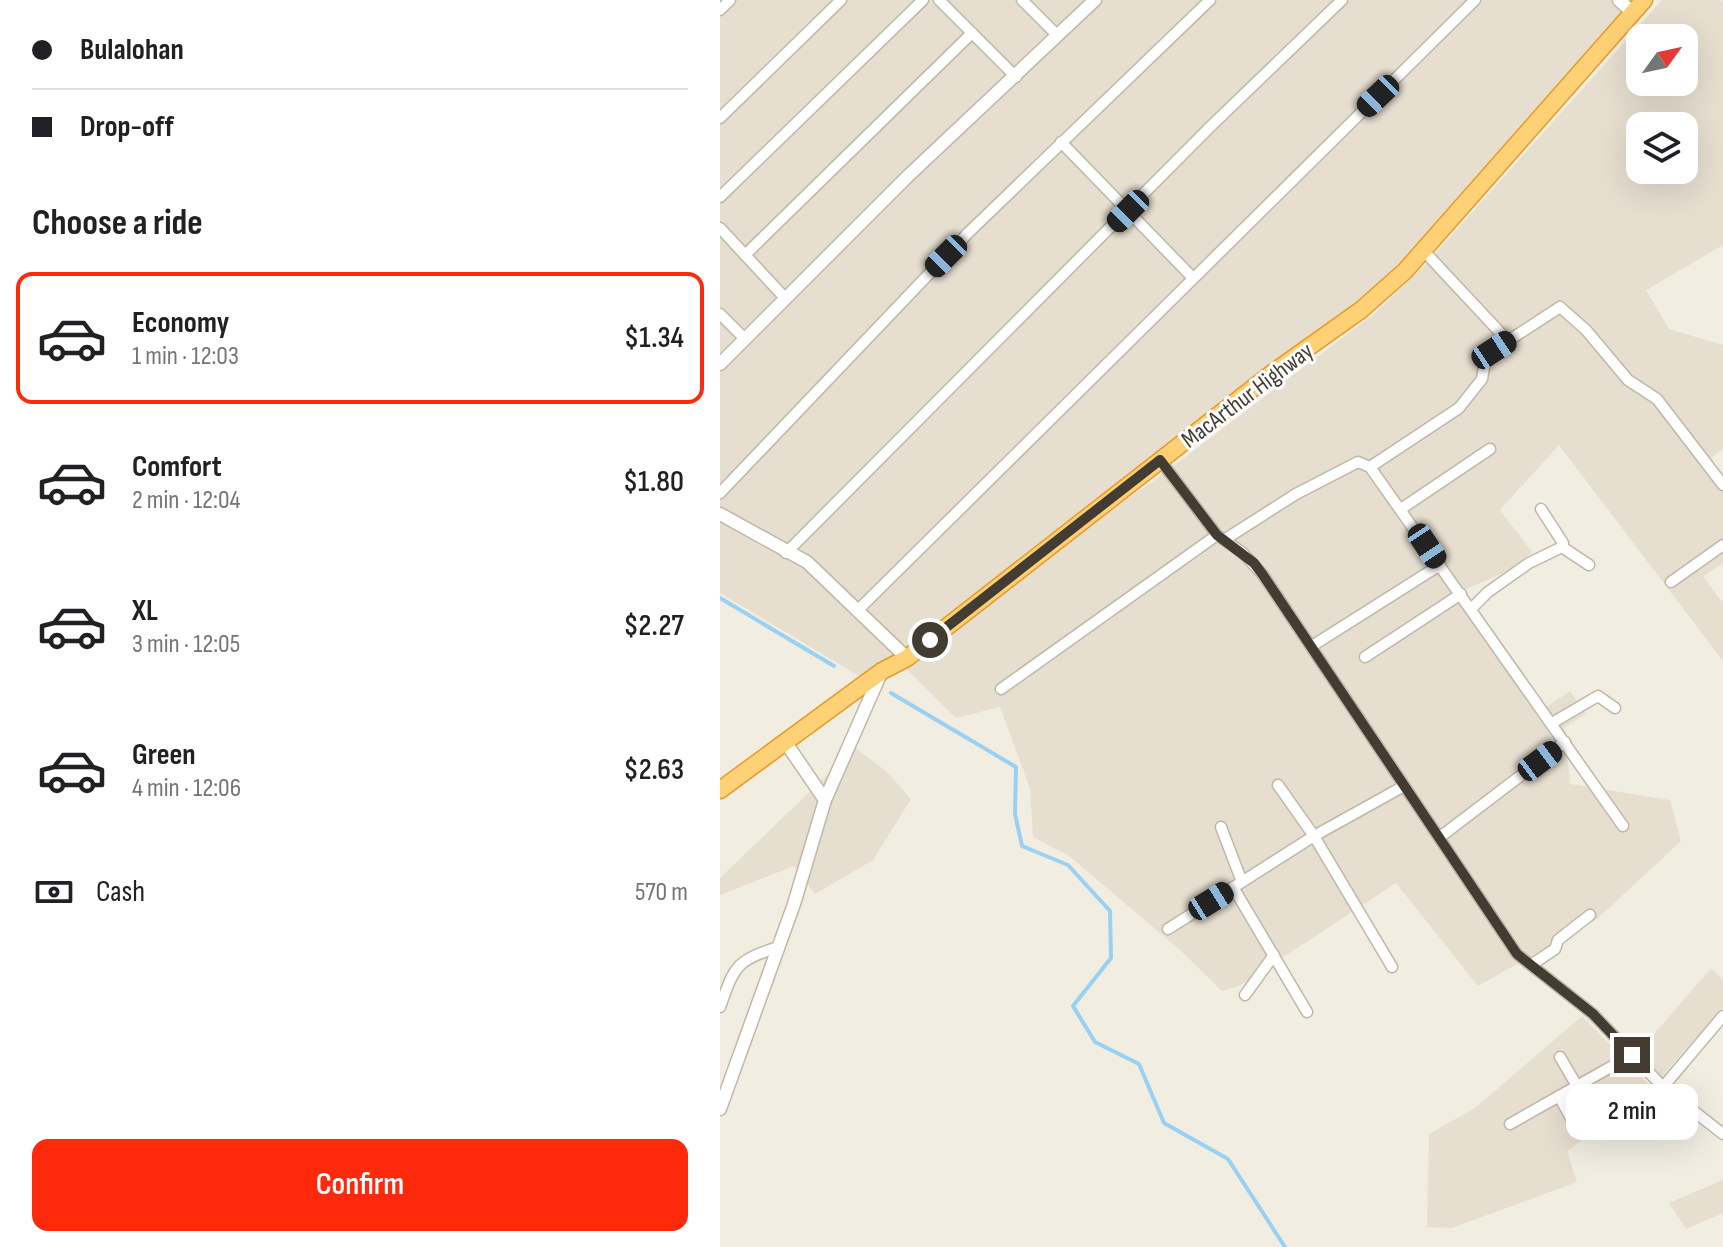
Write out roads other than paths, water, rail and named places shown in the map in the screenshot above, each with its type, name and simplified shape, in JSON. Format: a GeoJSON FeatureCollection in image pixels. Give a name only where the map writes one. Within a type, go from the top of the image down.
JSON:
{"type":"FeatureCollection","features":[{"type":"Feature","properties":{"kind":"highway","name":"MacArthur Highway"},"geometry":{"type":"LineString","coordinates":[[720,790],[882,671],[907,658],[1160,460],[1361,310],[1423,250],[1644,0]]}},
{"type":"Feature","properties":{"kind":"street"},"geometry":{"type":"LineString","coordinates":[[720,10],[730,0]]}},
{"type":"Feature","properties":{"kind":"street"},"geometry":{"type":"LineString","coordinates":[[720,118],[841,0]]}},
{"type":"Feature","properties":{"kind":"street"},"geometry":{"type":"LineString","coordinates":[[720,197],[923,0]]}},
{"type":"Feature","properties":{"kind":"street"},"geometry":{"type":"LineString","coordinates":[[939,0],[1016,77]]}},
{"type":"Feature","properties":{"kind":"street"},"geometry":{"type":"LineString","coordinates":[[1022,0],[1058,36]]}},
{"type":"Feature","properties":{"kind":"street"},"geometry":{"type":"LineString","coordinates":[[720,364],[1095,0]]}},
{"type":"Feature","properties":{"kind":"street"},"geometry":{"type":"LineString","coordinates":[[720,493],[879,324],[1061,142],[1210,0]]}},
{"type":"Feature","properties":{"kind":"street"},"geometry":{"type":"LineString","coordinates":[[786,553],[1342,0]]}},
{"type":"Feature","properties":{"kind":"street"},"geometry":{"type":"LineString","coordinates":[[859,609],[1475,0]]}},
{"type":"Feature","properties":{"kind":"street"},"geometry":{"type":"LineString","coordinates":[[1619,0],[1633,13]]}},
{"type":"Feature","properties":{"kind":"street"},"geometry":{"type":"LineString","coordinates":[[745,255],[972,33]]}},
{"type":"Feature","properties":{"kind":"street"},"geometry":{"type":"LineString","coordinates":[[1061,142],[1192,277]]}},
{"type":"Feature","properties":{"kind":"street"},"geometry":{"type":"LineString","coordinates":[[720,228],[785,298]]}},
{"type":"Feature","properties":{"kind":"street"},"geometry":{"type":"LineString","coordinates":[[1423,250],[1508,341]]}},
{"type":"Feature","properties":{"kind":"street"},"geometry":{"type":"LineString","coordinates":[[1370,467],[1459,408],[1482,379],[1485,362],[1508,341],[1560,307],[1628,380],[1657,399],[1723,485]]}},
{"type":"Feature","properties":{"kind":"street"},"geometry":{"type":"LineString","coordinates":[[720,314],[744,338]]}},
{"type":"Feature","properties":{"kind":"street"},"geometry":{"type":"LineString","coordinates":[[1401,509],[1490,449]]}},
{"type":"Feature","properties":{"kind":"street"},"geometry":{"type":"LineString","coordinates":[[1160,460],[1220,538],[1254,563],[1517,954],[1593,1014],[1663,1087],[1723,1134]]}},
{"type":"Feature","properties":{"kind":"street"},"geometry":{"type":"LineString","coordinates":[[1001,689],[1220,538],[1358,462],[1370,467],[1401,509],[1623,826]]}},
{"type":"Feature","properties":{"kind":"street"},"geometry":{"type":"LineString","coordinates":[[1541,509],[1562,547],[1589,565]]}},
{"type":"Feature","properties":{"kind":"street"},"geometry":{"type":"LineString","coordinates":[[720,514],[807,562],[907,658]]}},
{"type":"Feature","properties":{"kind":"street"},"geometry":{"type":"LineString","coordinates":[[1671,582],[1723,545]]}},
{"type":"Feature","properties":{"kind":"street"},"geometry":{"type":"LineString","coordinates":[[1472,608],[1488,592],[1529,563],[1562,547]]}},
{"type":"Feature","properties":{"kind":"street"},"geometry":{"type":"LineString","coordinates":[[1312,646],[1440,565]]}},
{"type":"Feature","properties":{"kind":"street"},"geometry":{"type":"LineString","coordinates":[[1365,657],[1461,594]]}},
{"type":"Feature","properties":{"kind":"street"},"geometry":{"type":"LineString","coordinates":[[720,1109],[778,947],[825,800],[882,671]]}},
{"type":"Feature","properties":{"kind":"street"},"geometry":{"type":"LineString","coordinates":[[1552,723],[1598,696],[1615,708]]}},
{"type":"Feature","properties":{"kind":"street"},"geometry":{"type":"LineString","coordinates":[[1440,837],[1565,742]]}},
{"type":"Feature","properties":{"kind":"street"},"geometry":{"type":"LineString","coordinates":[[786,743],[825,800]]}},
{"type":"Feature","properties":{"kind":"street"},"geometry":{"type":"LineString","coordinates":[[1278,785],[1314,836],[1392,967]]}},
{"type":"Feature","properties":{"kind":"street"},"geometry":{"type":"LineString","coordinates":[[1168,929],[1314,836],[1404,786]]}},
{"type":"Feature","properties":{"kind":"street"},"geometry":{"type":"LineString","coordinates":[[1221,827],[1238,885],[1307,1012]]}},
{"type":"Feature","properties":{"kind":"street"},"geometry":{"type":"LineString","coordinates":[[1531,965],[1555,949],[1558,940],[1590,915]]}},
{"type":"Feature","properties":{"kind":"street"},"geometry":{"type":"LineString","coordinates":[[720,972],[734,967],[744,958],[778,947]]}},
{"type":"Feature","properties":{"kind":"street"},"geometry":{"type":"LineString","coordinates":[[1245,995],[1274,955]]}},
{"type":"Feature","properties":{"kind":"street"},"geometry":{"type":"LineString","coordinates":[[720,1007],[734,967]]}},
{"type":"Feature","properties":{"kind":"street"},"geometry":{"type":"LineString","coordinates":[[1663,1087],[1723,1016]]}},
{"type":"Feature","properties":{"kind":"street"},"geometry":{"type":"LineString","coordinates":[[1510,1124],[1632,1055]]}},
{"type":"Feature","properties":{"kind":"street"},"geometry":{"type":"LineString","coordinates":[[1560,1057],[1577,1086]]}},
{"type":"Feature","properties":{"kind":"street"},"geometry":{"type":"LineString","coordinates":[[1559,1096],[1579,1133]]}},
{"type":"Feature","properties":{"kind":"waterway"},"geometry":{"type":"LineString","coordinates":[[720,598],[834,666]]}},
{"type":"Feature","properties":{"kind":"waterway"},"geometry":{"type":"LineString","coordinates":[[891,693],[1016,767],[1015,814],[1022,846],[1068,865],[1110,911],[1111,958],[1073,1006],[1095,1042],[1139,1064],[1164,1123],[1228,1159],[1285,1247]]}}]}
